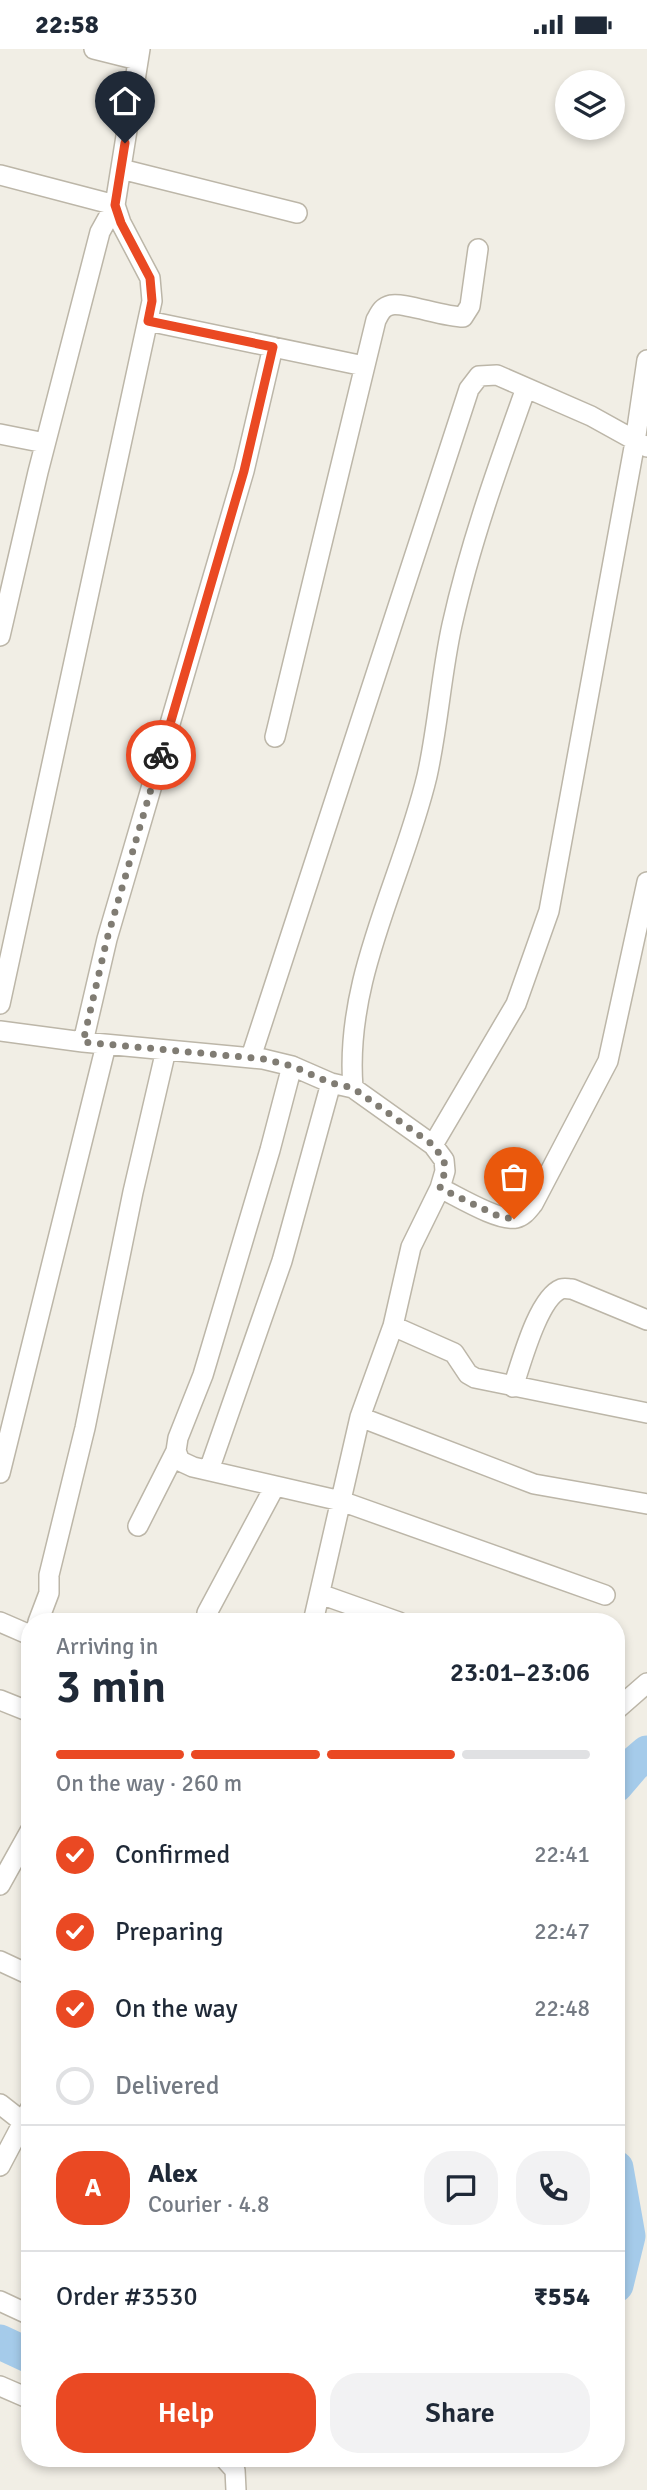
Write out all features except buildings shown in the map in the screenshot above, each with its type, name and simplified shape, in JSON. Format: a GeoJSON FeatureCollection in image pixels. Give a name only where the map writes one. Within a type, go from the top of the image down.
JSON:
{"type":"FeatureCollection","features":[{"type":"Feature","properties":{"kind":"street"},"geometry":{"type":"LineString","coordinates":[[0,636],[100,232],[115,205],[121,169],[139,55],[94,49]]}},
{"type":"Feature","properties":{"kind":"street"},"geometry":{"type":"LineString","coordinates":[[121,169],[297,213]]}},
{"type":"Feature","properties":{"kind":"street"},"geometry":{"type":"LineString","coordinates":[[0,175],[115,205]]}},
{"type":"Feature","properties":{"kind":"street"},"geometry":{"type":"LineString","coordinates":[[0,1003],[152,301],[150,278],[121,223],[115,205]]}},
{"type":"Feature","properties":{"kind":"street"},"geometry":{"type":"LineString","coordinates":[[275,737],[376,320],[382,309],[393,304],[448,317],[463,317],[470,306],[478,250]]}},
{"type":"Feature","properties":{"kind":"street"},"geometry":{"type":"LineString","coordinates":[[148,321],[364,366]]}},
{"type":"Feature","properties":{"kind":"street"},"geometry":{"type":"LineString","coordinates":[[83,1042],[107,939],[244,471],[273,347]]}},
{"type":"Feature","properties":{"kind":"street"},"geometry":{"type":"LineString","coordinates":[[433,1145],[516,1004],[549,911],[641,445],[647,360]]}},
{"type":"Feature","properties":{"kind":"street"},"geometry":{"type":"LineString","coordinates":[[251,1057],[469,390],[479,376],[497,375],[591,416],[641,445]]}},
{"type":"Feature","properties":{"kind":"street"},"geometry":{"type":"LineString","coordinates":[[353,1088],[351,1057],[359,992],[426,777],[452,625],[486,499],[526,388]]}},
{"type":"Feature","properties":{"kind":"street"},"geometry":{"type":"LineString","coordinates":[[0,434],[46,443]]}},
{"type":"Feature","properties":{"kind":"street"},"geometry":{"type":"LineString","coordinates":[[440,1188],[498,1216],[514,1219],[525,1215],[533,1204],[608,1061],[647,882]]}},
{"type":"Feature","properties":{"kind":"street"},"geometry":{"type":"LineString","coordinates":[[0,1031],[106,1045],[251,1057],[292,1066],[331,1083],[353,1088],[433,1145],[444,1160],[445,1171],[440,1188],[411,1247],[393,1327],[360,1417],[315,1613]]}},
{"type":"Feature","properties":{"kind":"street"},"geometry":{"type":"LineString","coordinates":[[0,1473],[106,1045]]}},
{"type":"Feature","properties":{"kind":"street"},"geometry":{"type":"LineString","coordinates":[[41,1613],[49,1593],[49,1575],[85,1428],[133,1192],[166,1050]]}},
{"type":"Feature","properties":{"kind":"street"},"geometry":{"type":"LineString","coordinates":[[138,1526],[176,1451],[178,1438],[207,1362],[292,1066]]}},
{"type":"Feature","properties":{"kind":"street"},"geometry":{"type":"LineString","coordinates":[[209,1470],[282,1261],[331,1083]]}},
{"type":"Feature","properties":{"kind":"street"},"geometry":{"type":"LineString","coordinates":[[513,1387],[540,1314],[550,1297],[561,1289],[572,1289],[647,1320]]}},
{"type":"Feature","properties":{"kind":"street"},"geometry":{"type":"LineString","coordinates":[[393,1327],[454,1353],[468,1374],[475,1378],[647,1413]]}},
{"type":"Feature","properties":{"kind":"street"},"geometry":{"type":"LineString","coordinates":[[360,1417],[534,1484],[647,1504]]}},
{"type":"Feature","properties":{"kind":"street"},"geometry":{"type":"LineString","coordinates":[[176,1451],[180,1461],[341,1501],[606,1595]]}},
{"type":"Feature","properties":{"kind":"street"},"geometry":{"type":"LineString","coordinates":[[207,1613],[275,1486]]}},
{"type":"Feature","properties":{"kind":"street"},"geometry":{"type":"LineString","coordinates":[[320,1594],[374,1613]]}},
{"type":"Feature","properties":{"kind":"street"},"geometry":{"type":"LineString","coordinates":[[0,1622],[21,1631]]}},
{"type":"Feature","properties":{"kind":"street"},"geometry":{"type":"LineString","coordinates":[[625,1702],[647,1683]]}},
{"type":"Feature","properties":{"kind":"street"},"geometry":{"type":"LineString","coordinates":[[0,1700],[21,1708]]}},
{"type":"Feature","properties":{"kind":"street"},"geometry":{"type":"LineString","coordinates":[[0,1885],[21,1847]]}},
{"type":"Feature","properties":{"kind":"street"},"geometry":{"type":"LineString","coordinates":[[0,1961],[21,1971]]}},
{"type":"Feature","properties":{"kind":"street"},"geometry":{"type":"LineString","coordinates":[[0,2104],[21,2113]]}},
{"type":"Feature","properties":{"kind":"street"},"geometry":{"type":"LineString","coordinates":[[0,2166],[21,2125]]}},
{"type":"Feature","properties":{"kind":"street"},"geometry":{"type":"LineString","coordinates":[[0,2301],[21,2311]]}},
{"type":"Feature","properties":{"kind":"street"},"geometry":{"type":"LineString","coordinates":[[0,2386],[21,2395]]}},
{"type":"Feature","properties":{"kind":"street"},"geometry":{"type":"LineString","coordinates":[[232,2467],[235,2470],[236,2490]]}},
{"type":"Feature","properties":{"kind":"waterway"},"geometry":{"type":"LineString","coordinates":[[625,1774],[647,1753]]}},
{"type":"Feature","properties":{"kind":"waterway"},"geometry":{"type":"LineString","coordinates":[[625,2219],[628,2236],[625,2248]]}},
{"type":"Feature","properties":{"kind":"waterway"},"geometry":{"type":"LineString","coordinates":[[0,2342],[21,2352]]}},
{"type":"Feature","properties":{"kind":"way so far"},"geometry":{"type":"LineString","coordinates":[[161,755],[107,939],[83,1042],[264,1059],[353,1088],[433,1145],[444,1160],[445,1171],[440,1188],[498,1216],[514,1219]]}},
{"type":"Feature","properties":{"kind":"route"},"geometry":{"type":"LineString","coordinates":[[125,143],[115,205],[121,223],[150,278],[152,301],[148,321],[273,347],[244,471],[161,755]]}}]}
